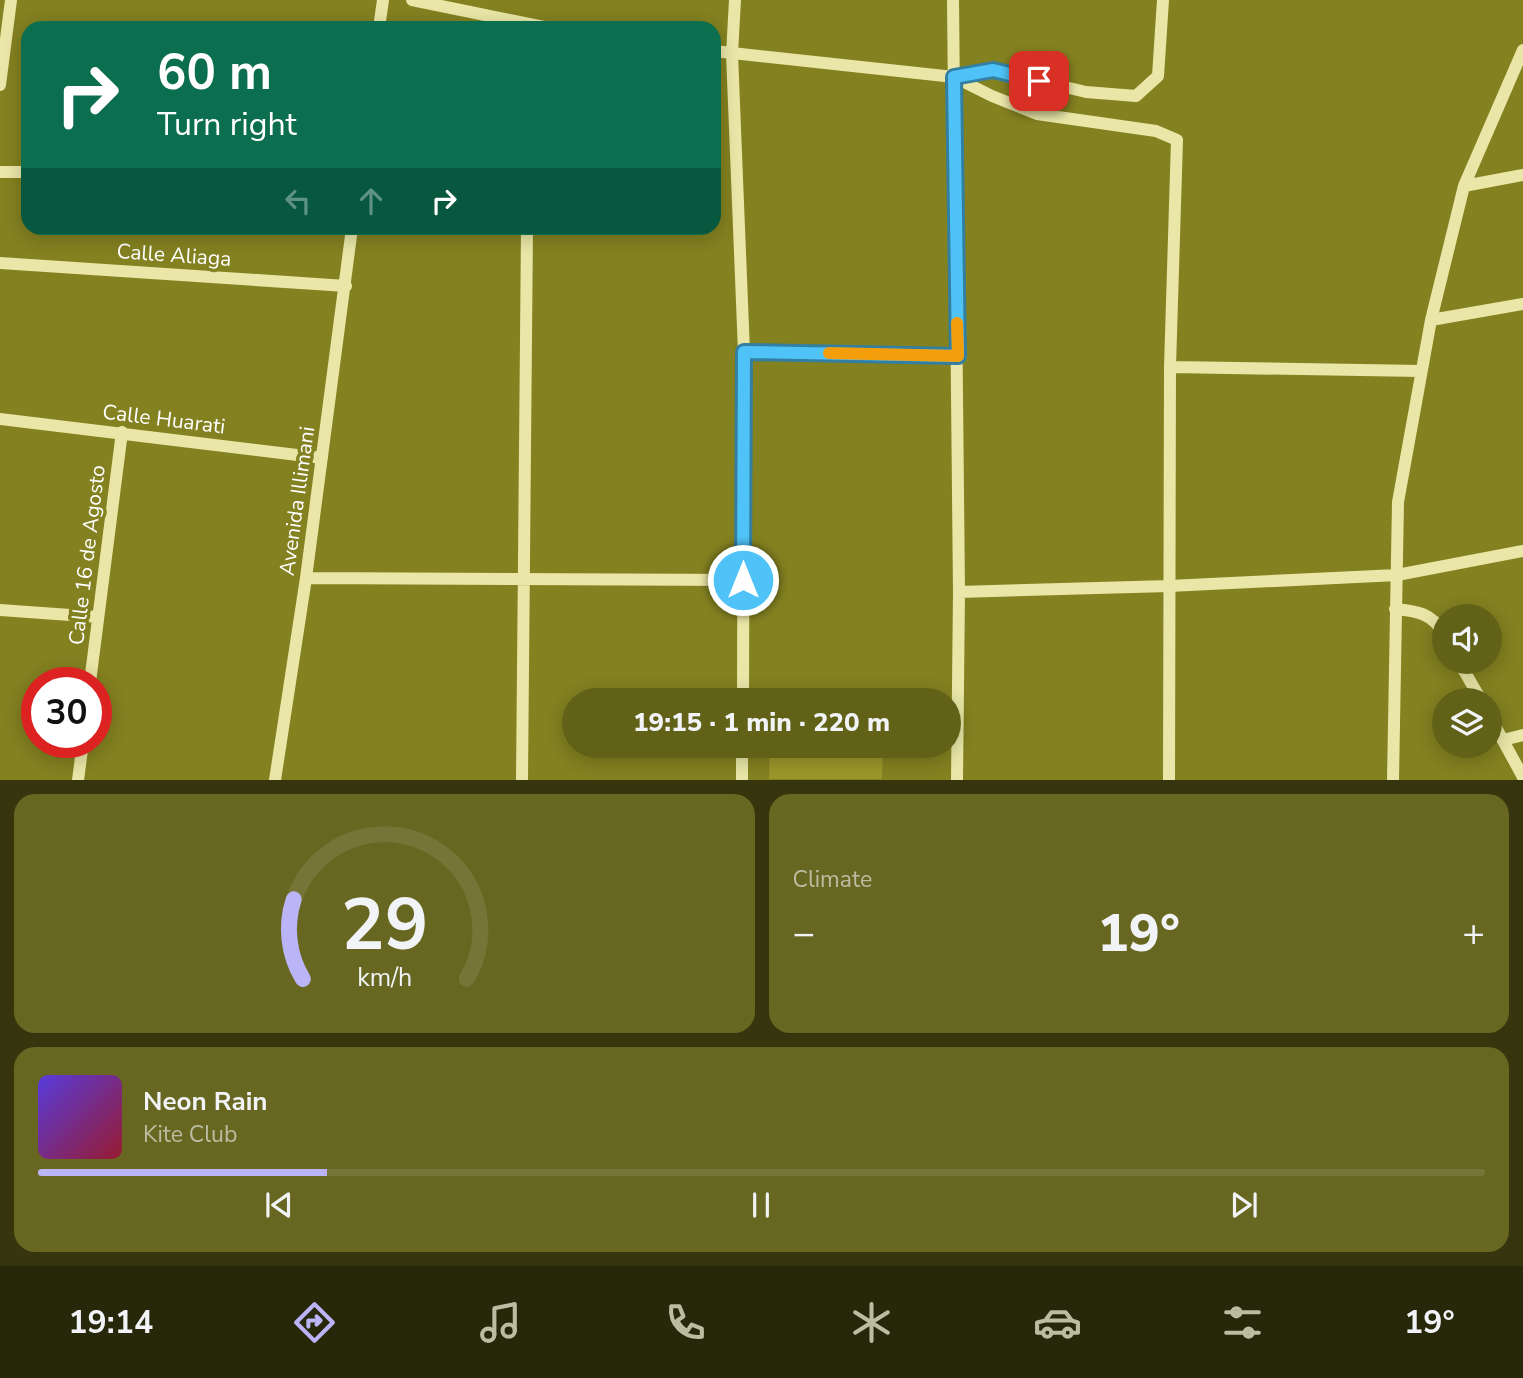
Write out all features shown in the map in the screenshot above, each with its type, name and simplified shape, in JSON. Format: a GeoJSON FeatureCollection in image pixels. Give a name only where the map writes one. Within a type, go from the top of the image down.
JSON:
{"type":"FeatureCollection","features":[{"type":"Feature","properties":{"kind":"street"},"geometry":{"type":"LineString","coordinates":[[0,85],[11,0]]}},
{"type":"Feature","properties":{"kind":"street"},"geometry":{"type":"LineString","coordinates":[[380,21],[383,0]]}},
{"type":"Feature","properties":{"kind":"street"},"geometry":{"type":"LineString","coordinates":[[412,0],[502,21]]}},
{"type":"Feature","properties":{"kind":"street"},"geometry":{"type":"LineString","coordinates":[[735,0],[732,54],[744,352],[743,688]]}},
{"type":"Feature","properties":{"kind":"street"},"geometry":{"type":"LineString","coordinates":[[953,0],[958,356],[957,779]]}},
{"type":"Feature","properties":{"kind":"street"},"geometry":{"type":"LineString","coordinates":[[721,52],[954,77],[993,70],[1086,92],[1136,96],[1158,76],[1163,0]]}},
{"type":"Feature","properties":{"kind":"street"},"geometry":{"type":"LineString","coordinates":[[1393,779],[1398,502],[1421,371],[1464,186],[1523,50]]}},
{"type":"Feature","properties":{"kind":"street"},"geometry":{"type":"LineString","coordinates":[[954,77],[1037,114],[1156,131],[1177,141],[1170,367],[1169,779]]}},
{"type":"Feature","properties":{"kind":"street"},"geometry":{"type":"LineString","coordinates":[[0,172],[21,172]]}},
{"type":"Feature","properties":{"kind":"street"},"geometry":{"type":"LineString","coordinates":[[1464,186],[1523,175]]}},
{"type":"Feature","properties":{"kind":"street","name":"Avenida Illimani"},"geometry":{"type":"LineString","coordinates":[[275,779],[306,579],[351,235]]}},
{"type":"Feature","properties":{"kind":"street"},"geometry":{"type":"LineString","coordinates":[[522,779],[527,235]]}},
{"type":"Feature","properties":{"kind":"street","name":"Calle Aliaga"},"geometry":{"type":"LineString","coordinates":[[0,263],[346,286]]}},
{"type":"Feature","properties":{"kind":"street"},"geometry":{"type":"LineString","coordinates":[[1431,320],[1523,304]]}},
{"type":"Feature","properties":{"kind":"street"},"geometry":{"type":"LineString","coordinates":[[744,352],[958,356]]}},
{"type":"Feature","properties":{"kind":"street"},"geometry":{"type":"LineString","coordinates":[[1170,367],[1421,371]]}},
{"type":"Feature","properties":{"kind":"street","name":"Calle Huarati"},"geometry":{"type":"LineString","coordinates":[[0,419],[322,458]]}},
{"type":"Feature","properties":{"kind":"street","name":"Calle 16 de Agosto"},"geometry":{"type":"LineString","coordinates":[[92,667],[122,432]]}},
{"type":"Feature","properties":{"kind":"street"},"geometry":{"type":"LineString","coordinates":[[959,592],[1169,586],[1397,575],[1523,551]]}},
{"type":"Feature","properties":{"kind":"street"},"geometry":{"type":"LineString","coordinates":[[306,579],[743,580]]}},
{"type":"Feature","properties":{"kind":"street"},"geometry":{"type":"LineString","coordinates":[[1395,609],[1419,611],[1432,618]]}},
{"type":"Feature","properties":{"kind":"street"},"geometry":{"type":"LineString","coordinates":[[0,610],[98,617]]}},
{"type":"Feature","properties":{"kind":"street"},"geometry":{"type":"LineString","coordinates":[[1523,736],[1503,740],[1523,777]]}},
{"type":"Feature","properties":{"kind":"street"},"geometry":{"type":"LineString","coordinates":[[78,779],[81,758]]}},
{"type":"Feature","properties":{"kind":"street"},"geometry":{"type":"LineString","coordinates":[[742,758],[742,779]]}},
{"type":"Feature","properties":{"kind":"shaded area"},"geometry":{"type":"Polygon","coordinates":[[[770,758],[883,758],[882,779],[769,779],[770,758]]]}},
{"type":"Feature","properties":{"kind":"slow traffic"},"geometry":{"type":"LineString","coordinates":[[829,353],[958,356],[957,323]]}},
{"type":"Feature","properties":{"kind":"route"},"geometry":{"type":"LineString","coordinates":[[743,580],[744,352],[958,356],[954,77],[993,70],[1039,81]]}}]}
